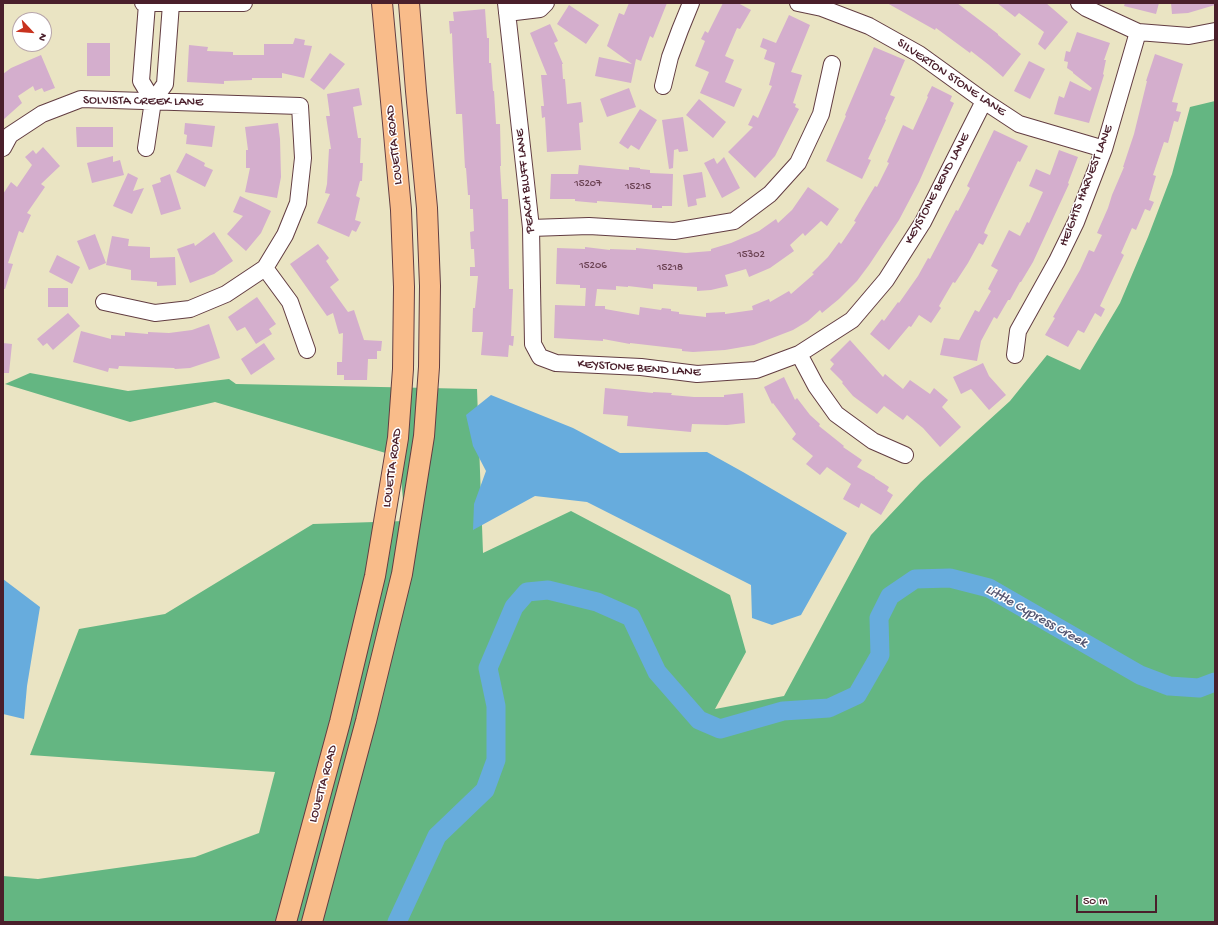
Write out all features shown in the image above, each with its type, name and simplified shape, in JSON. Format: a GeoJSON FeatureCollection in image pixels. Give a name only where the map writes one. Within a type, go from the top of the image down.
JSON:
{"type":"FeatureCollection","features":[{"type":"Feature","properties":{"kind":"main road","name":"LOUETTA ROAD"},"geometry":{"type":"LineString","coordinates":[[286,922],[340,722],[375,576],[398,438],[403,369],[404,287],[401,210],[382,3]]}},
{"type":"Feature","properties":{"kind":"main road","name":"LOUETTA ROAD"},"geometry":{"type":"LineString","coordinates":[[312,922],[366,721],[402,574],[424,436],[429,367],[430,286],[427,208],[409,3]]}},
{"type":"Feature","properties":{"kind":"street"},"geometry":{"type":"LineString","coordinates":[[143,3],[244,3]]}},
{"type":"Feature","properties":{"kind":"street"},"geometry":{"type":"LineString","coordinates":[[506,8],[540,9],[546,3]]}},
{"type":"Feature","properties":{"kind":"street"},"geometry":{"type":"LineString","coordinates":[[663,86],[677,36],[691,3]]}},
{"type":"Feature","properties":{"kind":"street","name":"SILVERTON STONE LANE"},"geometry":{"type":"LineString","coordinates":[[798,3],[822,8],[869,26],[919,54],[984,101],[1019,124],[1104,149]]}},
{"type":"Feature","properties":{"kind":"street"},"geometry":{"type":"LineString","coordinates":[[1079,3],[1086,8],[1138,32],[1189,36],[1215,31]]}},
{"type":"Feature","properties":{"kind":"street"},"geometry":{"type":"LineString","coordinates":[[147,4],[141,81],[153,101]]}},
{"type":"Feature","properties":{"kind":"street"},"geometry":{"type":"LineString","coordinates":[[146,148],[153,101],[165,84],[171,4]]}},
{"type":"Feature","properties":{"kind":"street","name":"PEACH BLUFF LANE"},"geometry":{"type":"LineString","coordinates":[[506,8],[531,228],[534,344],[540,358]]}},
{"type":"Feature","properties":{"kind":"street","name":"HEIGHTS HARVEST LANE"},"geometry":{"type":"LineString","coordinates":[[1015,355],[1018,332],[1057,261],[1076,222],[1104,149],[1138,32]]}},
{"type":"Feature","properties":{"kind":"street"},"geometry":{"type":"LineString","coordinates":[[531,228],[589,226],[674,231],[734,221],[770,194],[798,163],[821,114],[832,64]]}},
{"type":"Feature","properties":{"kind":"street","name":"SOLVISTA CREEK LANE"},"geometry":{"type":"LineString","coordinates":[[3,148],[10,135],[42,114],[81,99],[300,106],[303,158],[298,203],[285,235],[265,268]]}},
{"type":"Feature","properties":{"kind":"street","name":"KEYSTONE BEND LANE"},"geometry":{"type":"LineString","coordinates":[[540,358],[556,363],[641,367],[697,374],[756,370],[799,354],[852,320],[886,280],[923,222],[984,101]]}},
{"type":"Feature","properties":{"kind":"street"},"geometry":{"type":"LineString","coordinates":[[104,302],[155,312],[190,309],[226,294],[265,268],[290,302],[307,350]]}},
{"type":"Feature","properties":{"kind":"street"},"geometry":{"type":"LineString","coordinates":[[799,354],[816,386],[836,414],[873,441],[905,455]]}},
{"type":"Feature","properties":{"kind":"green space"},"geometry":{"type":"Polygon","coordinates":[[[1215,101],[1215,922],[3,922],[3,876],[38,879],[195,857],[259,833],[275,772],[30,755],[79,629],[165,614],[313,524],[405,521],[399,457],[215,402],[130,422],[5,384],[30,373],[128,391],[229,379],[236,384],[477,389],[483,553],[571,511],[730,595],[746,652],[715,709],[784,696],[871,535],[921,482],[1010,401],[1047,355],[1080,370],[1120,303],[1148,237],[1172,174],[1190,107],[1215,101]]]}},
{"type":"Feature","properties":{"kind":"water"},"geometry":{"type":"Polygon","coordinates":[[[491,395],[573,428],[620,453],[707,452],[847,533],[801,615],[772,625],[752,618],[751,585],[587,502],[535,496],[473,530],[474,504],[486,471],[473,446],[466,415],[491,395]]]}},
{"type":"Feature","properties":{"kind":"water"},"geometry":{"type":"Polygon","coordinates":[[[3,579],[40,607],[27,686],[24,719],[3,714],[3,579]]]}},
{"type":"Feature","properties":{"kind":"building"},"geometry":{"type":"Polygon","coordinates":[[[629,3],[667,3],[653,38],[650,36],[641,61],[636,59],[631,83],[595,76],[599,57],[632,64],[607,46],[619,13],[624,15],[629,3]]]}},
{"type":"Feature","properties":{"kind":"building"},"geometry":{"type":"Polygon","coordinates":[[[723,3],[738,3],[751,10],[740,29],[737,28],[725,56],[734,60],[725,82],[742,89],[734,107],[700,93],[709,72],[695,66],[705,41],[701,39],[705,31],[708,33],[723,3]]]}},
{"type":"Feature","properties":{"kind":"building"},"geometry":{"type":"Polygon","coordinates":[[[887,3],[957,3],[998,34],[1021,54],[1003,77],[971,51],[970,53],[936,28],[935,30],[887,3]]]}},
{"type":"Feature","properties":{"kind":"building"},"geometry":{"type":"Polygon","coordinates":[[[997,3],[1046,3],[1068,22],[1045,50],[1038,44],[1044,32],[1019,13],[1015,17],[997,3]]]}},
{"type":"Feature","properties":{"kind":"building"},"geometry":{"type":"Polygon","coordinates":[[[1125,3],[1159,3],[1156,14],[1124,6],[1125,3]]]}},
{"type":"Feature","properties":{"kind":"building"},"geometry":{"type":"Polygon","coordinates":[[[1171,3],[1215,3],[1215,5],[1188,13],[1172,14],[1171,3]]]}},
{"type":"Feature","properties":{"kind":"building"},"geometry":{"type":"Polygon","coordinates":[[[569,5],[599,25],[586,44],[557,24],[569,5]]]}},
{"type":"Feature","properties":{"kind":"building"},"geometry":{"type":"Polygon","coordinates":[[[485,9],[487,38],[489,38],[489,63],[491,63],[496,124],[500,124],[502,199],[508,199],[509,289],[513,289],[511,336],[514,336],[513,346],[509,345],[508,357],[481,355],[483,332],[472,332],[473,308],[475,308],[478,276],[470,276],[470,267],[475,267],[474,249],[471,249],[470,232],[474,231],[473,209],[470,209],[470,195],[468,195],[462,114],[456,114],[452,33],[450,34],[449,21],[454,21],[453,12],[485,9]]]}},
{"type":"Feature","properties":{"kind":"building"},"geometry":{"type":"Polygon","coordinates":[[[789,15],[810,25],[791,72],[802,75],[793,103],[796,104],[795,107],[799,109],[775,156],[755,178],[728,152],[753,127],[748,125],[753,115],[758,118],[772,86],[769,85],[775,63],[764,59],[767,50],[760,47],[763,38],[776,43],[789,15]]]}},
{"type":"Feature","properties":{"kind":"building"},"geometry":{"type":"Polygon","coordinates":[[[550,24],[558,41],[554,43],[563,64],[563,79],[565,79],[567,104],[581,102],[583,122],[579,123],[581,150],[547,152],[545,117],[542,118],[541,106],[544,106],[541,75],[547,75],[530,33],[550,24]]]}},
{"type":"Feature","properties":{"kind":"building"},"geometry":{"type":"Polygon","coordinates":[[[1077,32],[1110,43],[1104,60],[1106,60],[1104,75],[1089,123],[1054,114],[1059,96],[1064,98],[1070,81],[1090,91],[1092,88],[1067,68],[1068,62],[1064,61],[1066,51],[1070,52],[1077,32]]]}},
{"type":"Feature","properties":{"kind":"building"},"geometry":{"type":"Polygon","coordinates":[[[295,38],[305,40],[304,45],[312,46],[304,78],[282,73],[282,78],[252,78],[252,80],[224,81],[224,84],[187,82],[189,45],[208,47],[207,51],[233,52],[233,55],[264,55],[264,44],[293,44],[295,38]]]}},
{"type":"Feature","properties":{"kind":"building"},"geometry":{"type":"Polygon","coordinates":[[[87,43],[110,43],[110,76],[87,76],[87,43]]]}},
{"type":"Feature","properties":{"kind":"building"},"geometry":{"type":"Polygon","coordinates":[[[874,47],[905,60],[890,95],[895,97],[868,159],[871,160],[862,179],[826,161],[874,47]]]}},
{"type":"Feature","properties":{"kind":"building"},"geometry":{"type":"Polygon","coordinates":[[[330,53],[345,64],[324,90],[310,80],[330,53]]]}},
{"type":"Feature","properties":{"kind":"building"},"geometry":{"type":"Polygon","coordinates":[[[1155,54],[1183,64],[1172,102],[1178,103],[1176,111],[1181,112],[1178,122],[1174,121],[1168,143],[1164,142],[1153,175],[1156,176],[1149,200],[1154,202],[1150,211],[1145,209],[1136,230],[1132,228],[1121,253],[1124,255],[1100,306],[1105,309],[1101,317],[1095,313],[1084,333],[1078,330],[1068,347],[1045,335],[1055,318],[1053,317],[1080,270],[1089,250],[1094,252],[1102,235],[1097,233],[1124,167],[1134,134],[1146,81],[1155,54]]]}},
{"type":"Feature","properties":{"kind":"building"},"geometry":{"type":"Polygon","coordinates":[[[41,55],[55,88],[44,92],[42,88],[35,91],[33,86],[18,96],[22,103],[3,120],[3,74],[11,68],[41,55]]]}},
{"type":"Feature","properties":{"kind":"building"},"geometry":{"type":"Polygon","coordinates":[[[1029,61],[1045,69],[1030,99],[1014,91],[1029,61]]]}},
{"type":"Feature","properties":{"kind":"building"},"geometry":{"type":"Polygon","coordinates":[[[932,86],[952,96],[950,101],[954,103],[919,182],[899,220],[869,265],[857,281],[822,313],[820,310],[808,321],[793,330],[754,345],[725,350],[693,352],[682,351],[682,349],[630,344],[603,339],[603,341],[554,338],[555,305],[585,306],[586,288],[580,288],[580,285],[556,284],[557,248],[585,249],[585,247],[610,250],[636,250],[636,248],[686,253],[711,251],[711,249],[731,243],[759,231],[776,219],[778,223],[792,210],[808,187],[839,209],[827,226],[821,221],[805,236],[803,233],[790,245],[794,251],[770,268],[749,277],[746,269],[725,275],[728,286],[711,290],[697,291],[697,287],[653,284],[653,289],[616,286],[616,290],[597,289],[595,306],[605,306],[605,309],[639,315],[640,307],[661,310],[662,308],[671,309],[671,311],[679,312],[679,314],[706,317],[706,313],[725,312],[725,314],[753,310],[752,306],[769,299],[770,302],[789,291],[791,294],[814,274],[812,273],[828,257],[839,242],[841,244],[856,222],[854,221],[875,186],[877,187],[889,163],[887,162],[903,125],[913,130],[932,86]]]}},
{"type":"Feature","properties":{"kind":"building"},"geometry":{"type":"Polygon","coordinates":[[[359,88],[362,105],[353,107],[358,138],[361,138],[360,163],[363,163],[362,181],[360,181],[356,196],[360,198],[355,220],[361,222],[356,232],[352,230],[349,237],[317,223],[330,194],[325,193],[329,149],[331,149],[326,116],[330,116],[327,94],[359,88]]]}},
{"type":"Feature","properties":{"kind":"building"},"geometry":{"type":"Polygon","coordinates":[[[629,88],[636,107],[607,117],[600,99],[629,88]]]}},
{"type":"Feature","properties":{"kind":"building"},"geometry":{"type":"Polygon","coordinates":[[[699,99],[726,122],[713,138],[686,115],[699,99]]]}},
{"type":"Feature","properties":{"kind":"building"},"geometry":{"type":"Polygon","coordinates":[[[640,109],[657,120],[639,150],[631,145],[628,149],[619,143],[640,109]]]}},
{"type":"Feature","properties":{"kind":"building"},"geometry":{"type":"Polygon","coordinates":[[[683,117],[688,151],[679,152],[678,149],[674,150],[673,168],[669,169],[662,120],[683,117]]]}},
{"type":"Feature","properties":{"kind":"building"},"geometry":{"type":"Polygon","coordinates":[[[185,123],[215,126],[212,147],[186,144],[187,135],[184,134],[185,123]]]}},
{"type":"Feature","properties":{"kind":"building"},"geometry":{"type":"Polygon","coordinates":[[[278,123],[281,177],[277,198],[245,192],[250,168],[246,168],[246,150],[248,150],[245,127],[278,123]]]}},
{"type":"Feature","properties":{"kind":"building"},"geometry":{"type":"Polygon","coordinates":[[[76,127],[113,127],[113,147],[77,147],[76,127]]]}},
{"type":"Feature","properties":{"kind":"building"},"geometry":{"type":"Polygon","coordinates":[[[994,130],[1028,146],[1020,162],[1018,161],[987,226],[984,233],[988,235],[983,245],[979,243],[955,283],[953,282],[939,306],[941,308],[931,323],[919,315],[911,327],[909,326],[889,350],[870,334],[882,319],[884,321],[898,302],[899,303],[918,276],[928,258],[930,259],[956,210],[958,211],[970,188],[967,186],[994,130]]]}},
{"type":"Feature","properties":{"kind":"building"},"geometry":{"type":"Polygon","coordinates":[[[43,147],[60,166],[41,184],[45,187],[27,213],[31,215],[23,233],[19,231],[8,263],[13,264],[5,289],[3,289],[3,194],[11,182],[17,187],[32,165],[25,157],[33,150],[36,154],[43,147]]]}},
{"type":"Feature","properties":{"kind":"building"},"geometry":{"type":"Polygon","coordinates":[[[1059,150],[1078,157],[1068,183],[1069,184],[1033,262],[997,319],[994,317],[981,341],[977,361],[940,355],[944,338],[959,340],[975,310],[979,312],[991,291],[988,289],[998,270],[991,266],[1009,230],[1020,236],[1027,222],[1029,223],[1043,192],[1029,186],[1036,169],[1050,175],[1059,150]]]}},
{"type":"Feature","properties":{"kind":"building"},"geometry":{"type":"Polygon","coordinates":[[[186,153],[205,163],[204,166],[213,170],[205,187],[176,172],[186,153]]]}},
{"type":"Feature","properties":{"kind":"building"},"geometry":{"type":"Polygon","coordinates":[[[113,156],[113,162],[120,160],[124,175],[92,183],[87,163],[113,156]]]}},
{"type":"Feature","properties":{"kind":"building"},"geometry":{"type":"Polygon","coordinates":[[[724,157],[740,188],[722,198],[704,163],[714,158],[717,164],[724,157]]]}},
{"type":"Feature","properties":{"kind":"building"},"geometry":{"type":"Polygon","coordinates":[[[579,165],[629,170],[629,167],[640,168],[650,170],[650,173],[673,174],[672,206],[652,208],[652,205],[597,201],[597,203],[575,201],[575,199],[550,199],[551,174],[578,174],[579,165]]]}},
{"type":"Feature","properties":{"kind":"building"},"geometry":{"type":"Polygon","coordinates":[[[702,172],[706,197],[696,199],[697,205],[688,207],[683,175],[702,172]]]}},
{"type":"Feature","properties":{"kind":"building"},"geometry":{"type":"Polygon","coordinates":[[[128,173],[138,178],[133,191],[144,188],[132,214],[113,206],[128,173]]]}},
{"type":"Feature","properties":{"kind":"building"},"geometry":{"type":"Polygon","coordinates":[[[170,174],[181,209],[161,215],[152,185],[161,182],[160,178],[170,174]]]}},
{"type":"Feature","properties":{"kind":"building"},"geometry":{"type":"Polygon","coordinates":[[[240,196],[271,211],[261,233],[246,251],[227,234],[243,216],[233,212],[240,196]]]}},
{"type":"Feature","properties":{"kind":"building"},"geometry":{"type":"Polygon","coordinates":[[[214,232],[233,261],[214,274],[190,283],[177,249],[194,243],[195,246],[214,232]]]}},
{"type":"Feature","properties":{"kind":"building"},"geometry":{"type":"Polygon","coordinates":[[[95,234],[106,263],[89,270],[77,241],[95,234]]]}},
{"type":"Feature","properties":{"kind":"building"},"geometry":{"type":"Polygon","coordinates":[[[112,236],[129,239],[128,246],[150,247],[150,258],[175,257],[176,285],[157,286],[157,282],[131,280],[131,270],[106,265],[112,236]]]}},
{"type":"Feature","properties":{"kind":"building"},"geometry":{"type":"Polygon","coordinates":[[[318,244],[329,258],[326,261],[339,280],[330,287],[348,312],[354,310],[364,340],[382,341],[381,351],[377,351],[377,359],[368,359],[367,380],[344,380],[344,375],[337,375],[337,362],[342,362],[343,333],[339,334],[333,313],[327,316],[290,264],[318,244]]]}},
{"type":"Feature","properties":{"kind":"building"},"geometry":{"type":"Polygon","coordinates":[[[57,255],[80,267],[72,284],[49,272],[57,255]]]}},
{"type":"Feature","properties":{"kind":"building"},"geometry":{"type":"Polygon","coordinates":[[[48,288],[68,288],[68,307],[48,307],[48,288]]]}},
{"type":"Feature","properties":{"kind":"building"},"geometry":{"type":"Polygon","coordinates":[[[257,297],[276,324],[269,329],[272,334],[256,344],[245,327],[237,331],[228,317],[257,297]]]}},
{"type":"Feature","properties":{"kind":"building"},"geometry":{"type":"Polygon","coordinates":[[[68,313],[80,326],[53,350],[47,343],[43,346],[37,339],[68,313]]]}},
{"type":"Feature","properties":{"kind":"building"},"geometry":{"type":"Polygon","coordinates":[[[209,324],[220,358],[190,368],[175,369],[119,366],[118,369],[109,368],[108,372],[73,362],[81,331],[111,339],[111,335],[125,336],[125,332],[148,334],[148,332],[169,333],[192,330],[209,324]]]}},
{"type":"Feature","properties":{"kind":"building"},"geometry":{"type":"Polygon","coordinates":[[[850,340],[883,377],[885,374],[903,389],[910,380],[930,394],[934,388],[948,400],[942,407],[961,427],[940,447],[923,428],[907,415],[903,420],[884,406],[877,414],[853,396],[842,383],[843,382],[830,369],[834,364],[830,360],[850,340]]]}},
{"type":"Feature","properties":{"kind":"building"},"geometry":{"type":"Polygon","coordinates":[[[3,343],[12,344],[9,373],[3,373],[3,343]]]}},
{"type":"Feature","properties":{"kind":"building"},"geometry":{"type":"Polygon","coordinates":[[[264,343],[275,359],[251,375],[241,359],[264,343]]]}},
{"type":"Feature","properties":{"kind":"building"},"geometry":{"type":"Polygon","coordinates":[[[983,363],[989,376],[1006,395],[989,410],[971,389],[961,394],[953,377],[983,363]]]}},
{"type":"Feature","properties":{"kind":"building"},"geometry":{"type":"Polygon","coordinates":[[[784,377],[795,400],[797,398],[810,415],[820,424],[819,426],[844,446],[843,447],[862,460],[857,467],[889,487],[887,491],[893,495],[881,515],[861,503],[859,508],[843,499],[851,484],[827,467],[820,475],[806,464],[813,456],[792,439],[796,434],[773,403],[772,404],[764,387],[784,377]]]}},
{"type":"Feature","properties":{"kind":"building"},"geometry":{"type":"Polygon","coordinates":[[[605,388],[653,393],[672,393],[671,395],[694,397],[724,397],[724,395],[743,393],[745,423],[727,425],[692,424],[691,432],[627,426],[628,416],[603,414],[605,388]]]}},
{"type":"Feature","properties":{"kind":"waterway","name":"Little Cypress Creek"},"geometry":{"type":"LineString","coordinates":[[397,922],[437,836],[485,790],[496,760],[496,706],[488,668],[514,607],[527,592],[548,590],[597,602],[631,617],[657,672],[699,720],[720,729],[783,711],[829,708],[857,695],[880,655],[879,618],[890,596],[915,579],[950,578],[989,588],[1140,675],[1169,686],[1199,688],[1215,682]]}}]}
